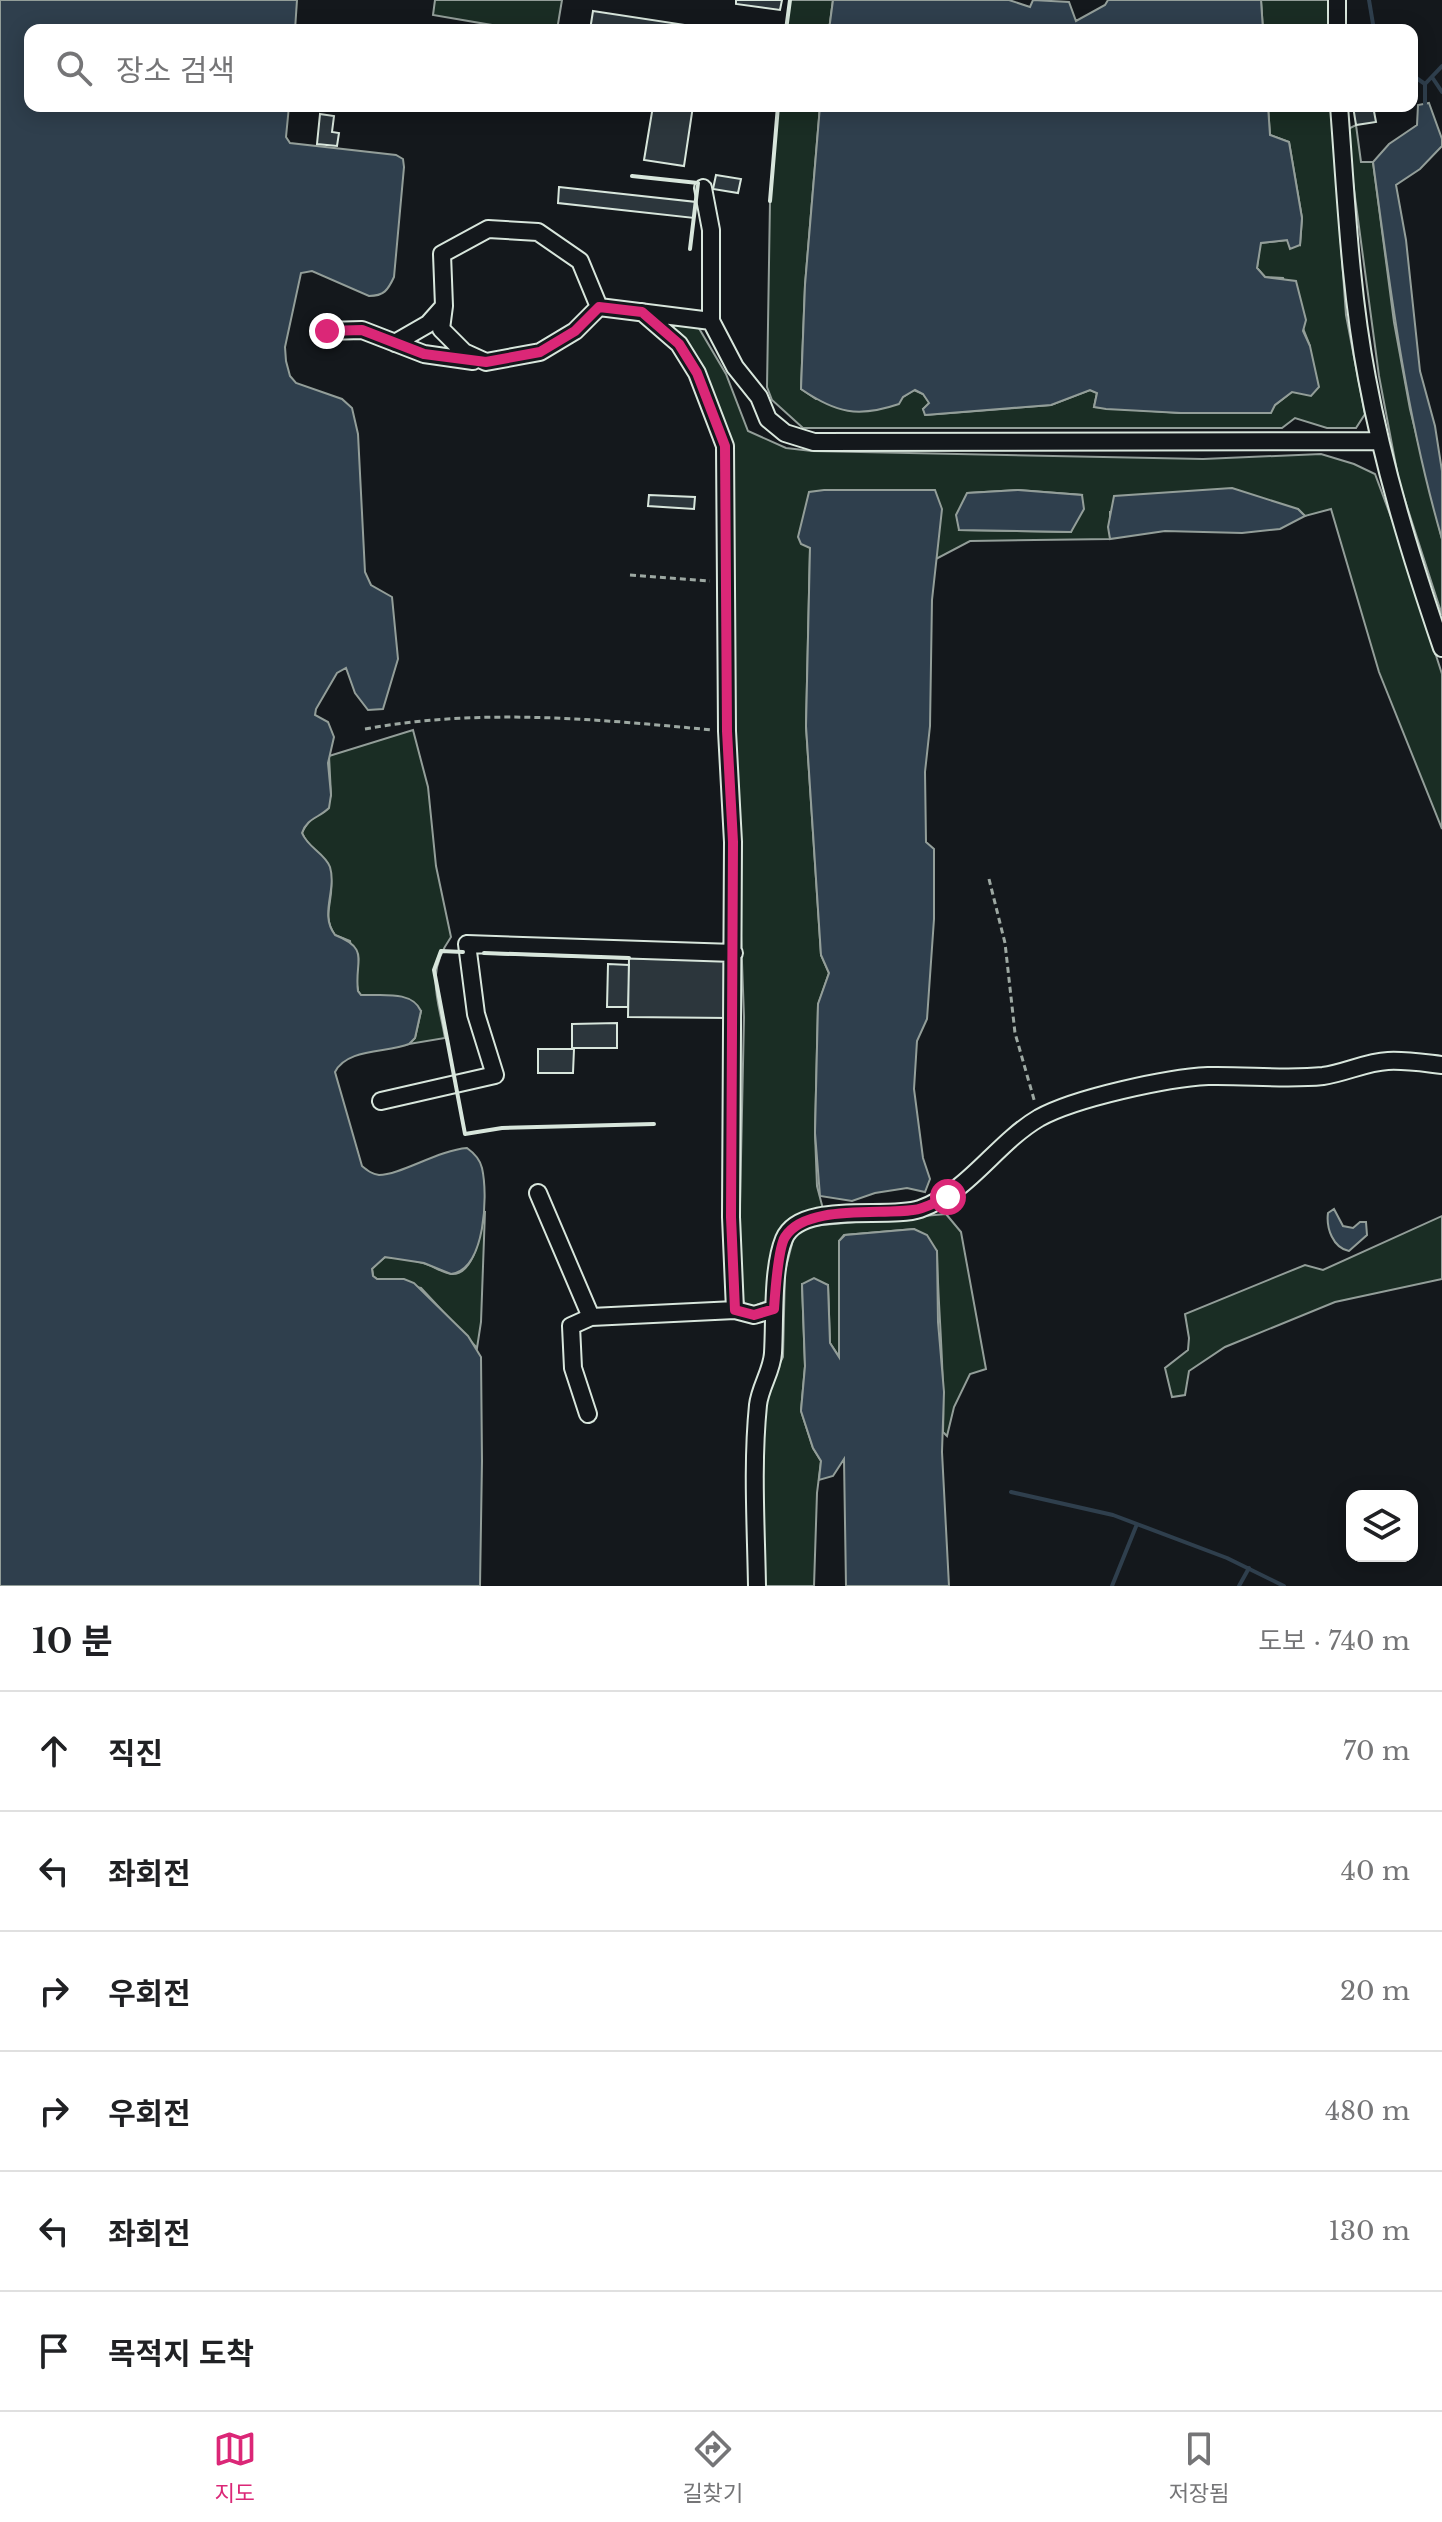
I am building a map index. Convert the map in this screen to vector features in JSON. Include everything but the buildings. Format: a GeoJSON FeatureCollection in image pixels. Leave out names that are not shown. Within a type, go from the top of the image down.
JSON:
{"type":"FeatureCollection","features":[{"type":"Feature","properties":{"kind":"street"},"geometry":{"type":"LineString","coordinates":[[1337,0],[1337,24]]}},
{"type":"Feature","properties":{"kind":"street"},"geometry":{"type":"LineString","coordinates":[[1340,112],[1367,376],[1380,441],[1442,648]]}},
{"type":"Feature","properties":{"kind":"street"},"geometry":{"type":"LineString","coordinates":[[703,188],[711,230],[711,321],[735,367],[759,397],[768,419],[785,433],[814,442],[1380,441]]}},
{"type":"Feature","properties":{"kind":"street"},"geometry":{"type":"LineString","coordinates":[[486,362],[464,352],[441,329],[444,306],[442,254],[488,229],[538,232],[549,239],[580,261],[599,307]]}},
{"type":"Feature","properties":{"kind":"street"},"geometry":{"type":"LineString","coordinates":[[395,343],[428,324],[444,306]]}},
{"type":"Feature","properties":{"kind":"street"},"geometry":{"type":"LineString","coordinates":[[599,307],[711,321]]}},
{"type":"Feature","properties":{"kind":"street"},"geometry":{"type":"LineString","coordinates":[[327,331],[362,330],[424,354],[486,362],[540,352],[575,331],[599,307]]}},
{"type":"Feature","properties":{"kind":"street"},"geometry":{"type":"LineString","coordinates":[[642,312],[679,344],[697,373],[725,446],[727,731],[733,842],[731,1217],[735,1310]]}},
{"type":"Feature","properties":{"kind":"street"},"geometry":{"type":"LineString","coordinates":[[381,1101],[495,1075],[476,1014],[467,944],[734,953]]}},
{"type":"Feature","properties":{"kind":"street"},"geometry":{"type":"LineString","coordinates":[[757,1586],[754,1465],[758,1401],[773,1358],[775,1286],[784,1237],[802,1222],[825,1215],[917,1210],[948,1197],[1040,1118],[1080,1103],[1168,1080],[1324,1076],[1386,1061],[1442,1065]]}},
{"type":"Feature","properties":{"kind":"street"},"geometry":{"type":"LineString","coordinates":[[538,1193],[591,1317]]}},
{"type":"Feature","properties":{"kind":"street"},"geometry":{"type":"LineString","coordinates":[[588,1414],[573,1368],[571,1326],[591,1317],[735,1310],[754,1315],[774,1309]]}},
{"type":"Feature","properties":{"kind":"path"},"geometry":{"type":"LineString","coordinates":[[630,575],[726,582]]}},
{"type":"Feature","properties":{"kind":"path"},"geometry":{"type":"LineString","coordinates":[[365,729],[416,719],[576,717],[727,731]]}},
{"type":"Feature","properties":{"kind":"path"},"geometry":{"type":"LineString","coordinates":[[989,879],[1005,943],[1015,1033],[1040,1118]]}},
{"type":"Feature","properties":{"kind":"green space"},"geometry":{"type":"Polygon","coordinates":[[[435,0],[562,0],[558,24],[486,24],[433,15],[435,0]]]}},
{"type":"Feature","properties":{"kind":"green space"},"geometry":{"type":"Polygon","coordinates":[[[790,0],[833,0],[830,24],[787,24],[790,0]]]}},
{"type":"Feature","properties":{"kind":"green space"},"geometry":{"type":"Polygon","coordinates":[[[1261,0],[1330,0],[1330,24],[1263,24],[1261,0]]]}},
{"type":"Feature","properties":{"kind":"green space"},"geometry":{"type":"Polygon","coordinates":[[[777,112],[819,112],[805,285],[801,389],[816,399],[903,397],[914,390],[923,394],[930,403],[923,409],[926,415],[1051,405],[1090,390],[1097,393],[1094,407],[1181,413],[1275,405],[1292,392],[1310,346],[1283,278],[1265,277],[1257,268],[1260,243],[1288,240],[1300,245],[1302,218],[1289,142],[1270,135],[1268,112],[1331,112],[1346,315],[1365,414],[1356,428],[1327,428],[1295,418],[1282,428],[803,428],[772,400],[767,387],[770,201],[777,112]]]}},
{"type":"Feature","properties":{"kind":"green space"},"geometry":{"type":"Polygon","coordinates":[[[1356,125],[1361,162],[1373,162],[1394,322],[1410,409],[1442,539],[1442,615],[1399,482],[1379,376],[1346,130],[1356,125]]]}},
{"type":"Feature","properties":{"kind":"green space"},"geometry":{"type":"Polygon","coordinates":[[[658,321],[697,325],[726,374],[748,431],[786,448],[1203,459],[1321,454],[1354,464],[1375,474],[1442,674],[1442,829],[1379,672],[1331,509],[1305,516],[1298,509],[1110,512],[1110,539],[970,541],[936,559],[938,536],[810,548],[806,726],[821,955],[829,973],[818,1005],[815,1133],[817,1186],[823,1209],[789,1219],[775,1243],[767,1301],[754,1306],[745,1305],[742,1297],[739,1252],[744,1017],[735,772],[733,458],[709,389],[680,333],[658,321]],[[1018,490],[968,493],[959,530],[1071,532],[1082,495],[1018,490]]]}},
{"type":"Feature","properties":{"kind":"green space"},"geometry":{"type":"Polygon","coordinates":[[[413,730],[428,787],[436,866],[451,937],[443,950],[436,974],[445,1038],[409,1044],[415,1038],[421,1011],[361,995],[358,991],[350,941],[335,935],[329,921],[329,871],[302,833],[311,820],[325,811],[331,795],[329,756],[413,730]]]}},
{"type":"Feature","properties":{"kind":"green space"},"geometry":{"type":"Polygon","coordinates":[[[485,1211],[481,1322],[477,1348],[421,1288],[377,1279],[373,1276],[372,1268],[385,1257],[426,1264],[452,1274],[460,1272],[472,1259],[485,1211]]]}},
{"type":"Feature","properties":{"kind":"green space"},"geometry":{"type":"Polygon","coordinates":[[[946,1214],[961,1232],[986,1369],[970,1374],[954,1407],[947,1436],[943,1432],[937,1251],[914,1229],[844,1235],[839,1241],[840,1358],[830,1343],[828,1285],[802,1284],[805,1366],[801,1411],[813,1448],[821,1461],[814,1586],[763,1586],[762,1426],[766,1390],[783,1357],[785,1271],[794,1236],[811,1226],[946,1214]]]}},
{"type":"Feature","properties":{"kind":"green space"},"geometry":{"type":"Polygon","coordinates":[[[1442,1216],[1442,1279],[1335,1302],[1225,1347],[1189,1371],[1185,1395],[1172,1397],[1165,1368],[1188,1350],[1185,1314],[1305,1265],[1323,1270],[1442,1216]]]}},
{"type":"Feature","properties":{"kind":"water"},"geometry":{"type":"Polygon","coordinates":[[[0,0],[297,0],[295,24],[24,24],[24,112],[288,112],[286,137],[290,143],[396,155],[403,159],[394,277],[390,285],[382,293],[369,296],[312,271],[301,273],[285,347],[290,376],[296,383],[342,399],[352,408],[358,434],[365,572],[371,585],[392,597],[398,659],[383,709],[368,710],[355,693],[346,668],[337,673],[316,709],[315,715],[328,722],[334,737],[328,763],[331,795],[329,808],[310,821],[302,833],[330,867],[328,919],[335,935],[353,945],[357,951],[358,991],[361,995],[403,997],[417,1004],[421,1011],[415,1038],[409,1044],[358,1055],[341,1064],[335,1072],[362,1166],[374,1174],[388,1174],[444,1153],[467,1148],[482,1168],[485,1195],[482,1229],[478,1245],[463,1269],[451,1274],[424,1263],[385,1257],[372,1269],[377,1279],[404,1279],[414,1283],[468,1336],[481,1357],[480,1586],[0,1586],[0,0]]]}},
{"type":"Feature","properties":{"kind":"water"},"geometry":{"type":"Polygon","coordinates":[[[833,0],[1009,0],[1030,7],[1033,0],[1069,2],[1076,21],[1105,5],[1108,0],[1261,0],[1263,24],[830,24],[833,0]]]}},
{"type":"Feature","properties":{"kind":"water"},"geometry":{"type":"Polygon","coordinates":[[[1429,103],[1442,146],[1420,169],[1396,185],[1406,240],[1420,371],[1435,426],[1442,471],[1442,539],[1409,399],[1373,162],[1389,144],[1417,125],[1418,105],[1429,103]]]}},
{"type":"Feature","properties":{"kind":"water"},"geometry":{"type":"Polygon","coordinates":[[[819,112],[1268,112],[1270,135],[1289,142],[1302,218],[1300,245],[1290,249],[1287,240],[1261,243],[1257,268],[1265,277],[1296,281],[1306,320],[1303,331],[1310,346],[1319,387],[1311,396],[1292,392],[1275,405],[1271,413],[1106,409],[1094,407],[1097,393],[1090,390],[1051,405],[925,415],[923,409],[929,403],[923,394],[915,390],[903,397],[899,404],[871,411],[848,411],[825,403],[801,389],[805,285],[819,112]]]}},
{"type":"Feature","properties":{"kind":"water"},"geometry":{"type":"Polygon","coordinates":[[[1232,488],[1298,509],[1305,516],[1280,529],[1242,533],[1165,531],[1110,539],[1108,527],[1114,496],[1232,488]]]}},
{"type":"Feature","properties":{"kind":"water"},"geometry":{"type":"Polygon","coordinates":[[[935,490],[942,509],[932,600],[930,726],[925,772],[926,842],[934,849],[934,919],[927,1019],[917,1041],[914,1089],[923,1158],[930,1179],[925,1192],[907,1188],[875,1193],[852,1201],[820,1196],[815,1133],[818,1004],[829,973],[821,955],[806,726],[810,548],[801,544],[798,537],[809,492],[935,490]]]}},
{"type":"Feature","properties":{"kind":"water"},"geometry":{"type":"Polygon","coordinates":[[[1018,490],[1082,495],[1084,509],[1071,532],[959,530],[956,515],[967,493],[1018,490]]]}},
{"type":"Feature","properties":{"kind":"water"},"geometry":{"type":"Polygon","coordinates":[[[1334,1209],[1343,1226],[1353,1228],[1360,1222],[1366,1222],[1367,1235],[1349,1251],[1335,1242],[1330,1231],[1328,1213],[1334,1209]]]}},
{"type":"Feature","properties":{"kind":"water"},"geometry":{"type":"Polygon","coordinates":[[[914,1229],[927,1235],[937,1251],[949,1586],[846,1586],[844,1459],[833,1476],[819,1480],[821,1461],[813,1448],[801,1411],[805,1366],[802,1284],[814,1278],[828,1285],[830,1343],[839,1357],[839,1241],[845,1235],[914,1229]]]}},
{"type":"Feature","properties":{"kind":"waterway"},"geometry":{"type":"LineString","coordinates":[[1369,0],[1373,24]]}},
{"type":"Feature","properties":{"kind":"waterway"},"geometry":{"type":"LineString","coordinates":[[1425,84],[1442,66]]}},
{"type":"Feature","properties":{"kind":"waterway"},"geometry":{"type":"LineString","coordinates":[[1432,77],[1442,92]]}},
{"type":"Feature","properties":{"kind":"waterway"},"geometry":{"type":"LineString","coordinates":[[1418,79],[1425,84],[1425,104]]}},
{"type":"Feature","properties":{"kind":"waterway"},"geometry":{"type":"LineString","coordinates":[[1011,1492],[1113,1515],[1227,1558],[1284,1586]]}},
{"type":"Feature","properties":{"kind":"waterway"},"geometry":{"type":"LineString","coordinates":[[1112,1586],[1137,1524]]}},
{"type":"Feature","properties":{"kind":"waterway"},"geometry":{"type":"LineString","coordinates":[[1239,1586],[1249,1568]]}},
{"type":"Feature","properties":{"kind":"wall"},"geometry":{"type":"LineString","coordinates":[[787,24],[790,0]]}},
{"type":"Feature","properties":{"kind":"wall"},"geometry":{"type":"LineString","coordinates":[[770,201],[777,112]]}},
{"type":"Feature","properties":{"kind":"wall"},"geometry":{"type":"LineString","coordinates":[[632,176],[698,183],[690,249]]}},
{"type":"Feature","properties":{"kind":"wall"},"geometry":{"type":"LineString","coordinates":[[463,952],[441,951],[434,970],[465,1134],[502,1128],[654,1124]]}},
{"type":"Feature","properties":{"kind":"wall"},"geometry":{"type":"LineString","coordinates":[[484,953],[629,958]]}},
{"type":"Feature","properties":{"kind":"route"},"geometry":{"type":"LineString","coordinates":[[327,331],[362,330],[424,354],[486,362],[540,352],[575,331],[599,307],[642,312],[679,344],[697,373],[725,446],[727,731],[733,842],[731,1217],[735,1310],[754,1315],[774,1309],[784,1237],[802,1222],[825,1215],[917,1210],[948,1197]]}}]}
